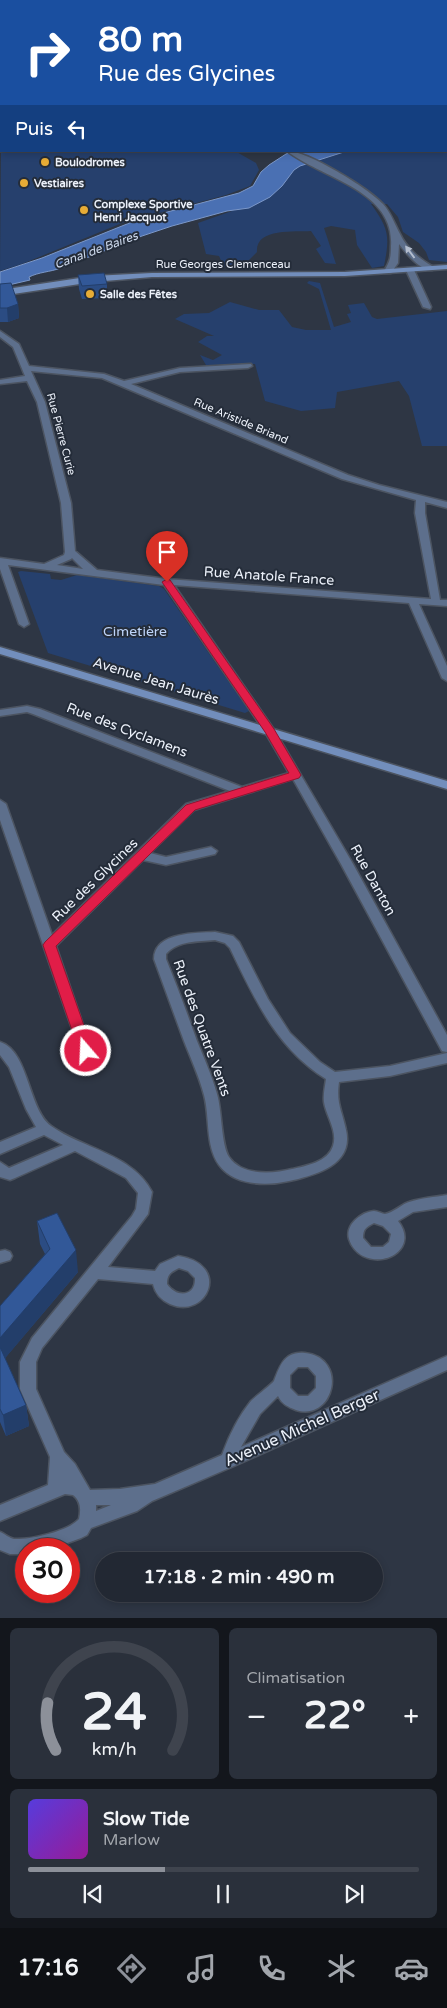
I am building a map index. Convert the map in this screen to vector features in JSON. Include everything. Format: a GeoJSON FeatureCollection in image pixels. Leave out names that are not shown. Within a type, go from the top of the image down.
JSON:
{"type":"FeatureCollection","features":[{"type":"Feature","properties":{"kind":"main road","name":"Rue Georges Clemenceau"},"geometry":{"type":"LineString","coordinates":[[0,293],[86,280],[152,275],[290,276],[447,267]]}},
{"type":"Feature","properties":{"kind":"main road","name":"Avenue Jean Jaurès"},"geometry":{"type":"LineString","coordinates":[[0,650],[447,785]]}},
{"type":"Feature","properties":{"kind":"street"},"geometry":{"type":"LineString","coordinates":[[292,152],[362,190],[378,203],[414,258],[429,268]]}},
{"type":"Feature","properties":{"kind":"street"},"geometry":{"type":"LineString","coordinates":[[388,271],[394,263],[396,232]]}},
{"type":"Feature","properties":{"kind":"street"},"geometry":{"type":"LineString","coordinates":[[410,270],[427,307]]}},
{"type":"Feature","properties":{"kind":"street","name":"Rue Pierre Curie"},"geometry":{"type":"LineString","coordinates":[[0,333],[16,346],[42,402],[66,503],[70,552]]}},
{"type":"Feature","properties":{"kind":"street"},"geometry":{"type":"LineString","coordinates":[[123,384],[180,370],[248,366]]}},
{"type":"Feature","properties":{"kind":"street","name":"Rue Aristide Briand"},"geometry":{"type":"LineString","coordinates":[[25,368],[97,374],[345,477],[447,505]]}},
{"type":"Feature","properties":{"kind":"street"},"geometry":{"type":"LineString","coordinates":[[0,382],[30,378]]}},
{"type":"Feature","properties":{"kind":"street"},"geometry":{"type":"LineString","coordinates":[[420,498],[420,512],[436,602]]}},
{"type":"Feature","properties":{"kind":"street"},"geometry":{"type":"LineString","coordinates":[[44,567],[68,557],[70,552],[94,573]]}},
{"type":"Feature","properties":{"kind":"street"},"geometry":{"type":"LineString","coordinates":[[1,561],[24,624]]}},
{"type":"Feature","properties":{"kind":"street","name":"Rue Anatole France"},"geometry":{"type":"LineString","coordinates":[[1,561],[167,582],[447,603]]}},
{"type":"Feature","properties":{"kind":"street","name":"Rue Danton"},"geometry":{"type":"LineString","coordinates":[[167,582],[270,731],[356,880],[447,1046]]}},
{"type":"Feature","properties":{"kind":"street"},"geometry":{"type":"LineString","coordinates":[[413,601],[447,678]]}},
{"type":"Feature","properties":{"kind":"street","name":"Rue des Cyclamens"},"geometry":{"type":"LineString","coordinates":[[0,712],[26,709],[36,711],[240,791]]}},
{"type":"Feature","properties":{"kind":"street","name":"Rue des Glycines"},"geometry":{"type":"LineString","coordinates":[[49,945],[190,808],[295,775]]}},
{"type":"Feature","properties":{"kind":"street"},"geometry":{"type":"LineString","coordinates":[[0,804],[86,1051]]}},
{"type":"Feature","properties":{"kind":"street"},"geometry":{"type":"LineString","coordinates":[[141,855],[166,862],[211,851]]}},
{"type":"Feature","properties":{"kind":"street","name":"Rue des Quatre Vents"},"geometry":{"type":"LineString","coordinates":[[215,936],[230,939],[235,945],[258,995],[291,1044],[319,1070],[333,1077],[331,1102],[340,1134],[340,1146],[333,1157],[322,1166],[280,1178],[261,1178],[244,1175],[232,1169],[219,1152],[214,1107],[209,1088],[160,959],[160,953],[164,948],[180,940],[215,936]]}},
{"type":"Feature","properties":{"kind":"street"},"geometry":{"type":"LineString","coordinates":[[0,1047],[9,1055],[14,1063],[36,1120],[45,1129],[131,1174],[145,1192],[143,1210],[137,1220],[36,1343],[28,1362],[28,1389],[58,1457],[68,1469],[83,1494],[88,1515],[86,1522]]}},
{"type":"Feature","properties":{"kind":"street"},"geometry":{"type":"LineString","coordinates":[[333,1077],[383,1073],[414,1068],[447,1058]]}},
{"type":"Feature","properties":{"kind":"street"},"geometry":{"type":"LineString","coordinates":[[0,1148],[45,1129]]}},
{"type":"Feature","properties":{"kind":"street"},"geometry":{"type":"LineString","coordinates":[[0,1168],[1,1172],[10,1174],[76,1145]]}},
{"type":"Feature","properties":{"kind":"street"},"geometry":{"type":"LineString","coordinates":[[386,1220],[411,1207],[447,1201]]}},
{"type":"Feature","properties":{"kind":"street"},"geometry":{"type":"LineString","coordinates":[[95,1272],[159,1278]]}},
{"type":"Feature","properties":{"kind":"street","name":"Avenue Michel Berger"},"geometry":{"type":"LineString","coordinates":[[0,1540],[10,1546],[21,1547],[49,1542],[80,1530],[86,1522],[131,1506],[156,1492],[406,1383],[447,1363]]}},
{"type":"Feature","properties":{"kind":"street"},"geometry":{"type":"LineString","coordinates":[[228,1460],[242,1424],[267,1394],[281,1385]]}},
{"type":"Feature","properties":{"kind":"street"},"geometry":{"type":"LineString","coordinates":[[56,1489],[58,1457]]}},
{"type":"Feature","properties":{"kind":"street","name":"Avenue Michel Berger"},"geometry":{"type":"LineString","coordinates":[[0,1513],[65,1486],[83,1494],[108,1499],[156,1492]]}},
{"type":"Feature","properties":{"kind":"green space","name":"Complexe Sportive Henri Jacquot"},"geometry":{"type":"Polygon","coordinates":[[[1,152],[237,152],[256,163],[259,170],[250,186],[226,195],[122,223],[22,264],[0,271],[1,152]]]}},
{"type":"Feature","properties":{"kind":"green space"},"geometry":{"type":"Polygon","coordinates":[[[296,152],[447,152],[447,262],[429,260],[419,243],[403,232],[398,217],[387,204],[371,204],[385,227],[387,247],[384,266],[372,268],[357,245],[355,230],[331,226],[324,228],[336,264],[325,263],[316,249],[321,246],[311,231],[269,235],[262,239],[258,244],[257,252],[242,267],[224,267],[219,256],[206,254],[198,223],[263,200],[296,152]]]}},
{"type":"Feature","properties":{"kind":"green space"},"geometry":{"type":"Polygon","coordinates":[[[309,281],[320,283],[334,327],[351,322],[347,314],[351,313],[348,305],[364,303],[372,317],[377,319],[447,311],[447,446],[422,446],[409,396],[399,381],[337,392],[335,408],[301,411],[265,401],[255,364],[206,365],[200,355],[213,360],[222,355],[198,342],[207,336],[214,336],[175,319],[184,314],[209,313],[230,302],[259,310],[279,310],[292,327],[306,330],[331,330],[319,289],[307,283],[309,281]]]}},
{"type":"Feature","properties":{"kind":"green space","name":"Cimetière"},"geometry":{"type":"Polygon","coordinates":[[[18,572],[50,574],[51,579],[61,580],[77,575],[159,586],[164,589],[249,711],[245,713],[48,653],[18,572]]]}},
{"type":"Feature","properties":{"kind":"water","name":"Canal de Baires"},"geometry":{"type":"Polygon","coordinates":[[[293,152],[344,152],[300,166],[294,170],[282,186],[270,197],[249,208],[227,211],[172,226],[61,268],[33,275],[29,277],[30,280],[0,287],[0,272],[42,258],[137,220],[239,193],[253,186],[261,172],[286,154],[293,152]]]}},
{"type":"Feature","properties":{"kind":"building"},"geometry":{"type":"Polygon","coordinates":[[[104,273],[107,284],[82,286],[78,275],[104,273]]]}},
{"type":"Feature","properties":{"kind":"building"},"geometry":{"type":"Polygon","coordinates":[[[11,283],[18,304],[7,308],[0,308],[0,284],[11,283]]]}},
{"type":"Feature","properties":{"kind":"building"},"geometry":{"type":"Polygon","coordinates":[[[57,1213],[76,1250],[0,1338],[0,1306],[50,1249],[37,1221],[57,1213]]]}},
{"type":"Feature","properties":{"kind":"building"},"geometry":{"type":"Polygon","coordinates":[[[0,1347],[26,1405],[3,1415],[0,1409],[0,1347]]]}},
{"type":"Feature","properties":{"kind":"place","name":"Boulodromes"},"geometry":{"type":"Point","coordinates":[45,162]}},
{"type":"Feature","properties":{"kind":"place","name":"Vestiaires"},"geometry":{"type":"Point","coordinates":[24,183]}},
{"type":"Feature","properties":{"kind":"place","name":"Complexe Sportive Henri Jacquot"},"geometry":{"type":"Point","coordinates":[84,210]}},
{"type":"Feature","properties":{"kind":"place","name":"Salle des Fêtes"},"geometry":{"type":"Point","coordinates":[90,294]}},
{"type":"Feature","properties":{"kind":"route"},"geometry":{"type":"LineString","coordinates":[[86,1051],[49,945],[190,808],[295,775],[270,731],[167,582]]}}]}
